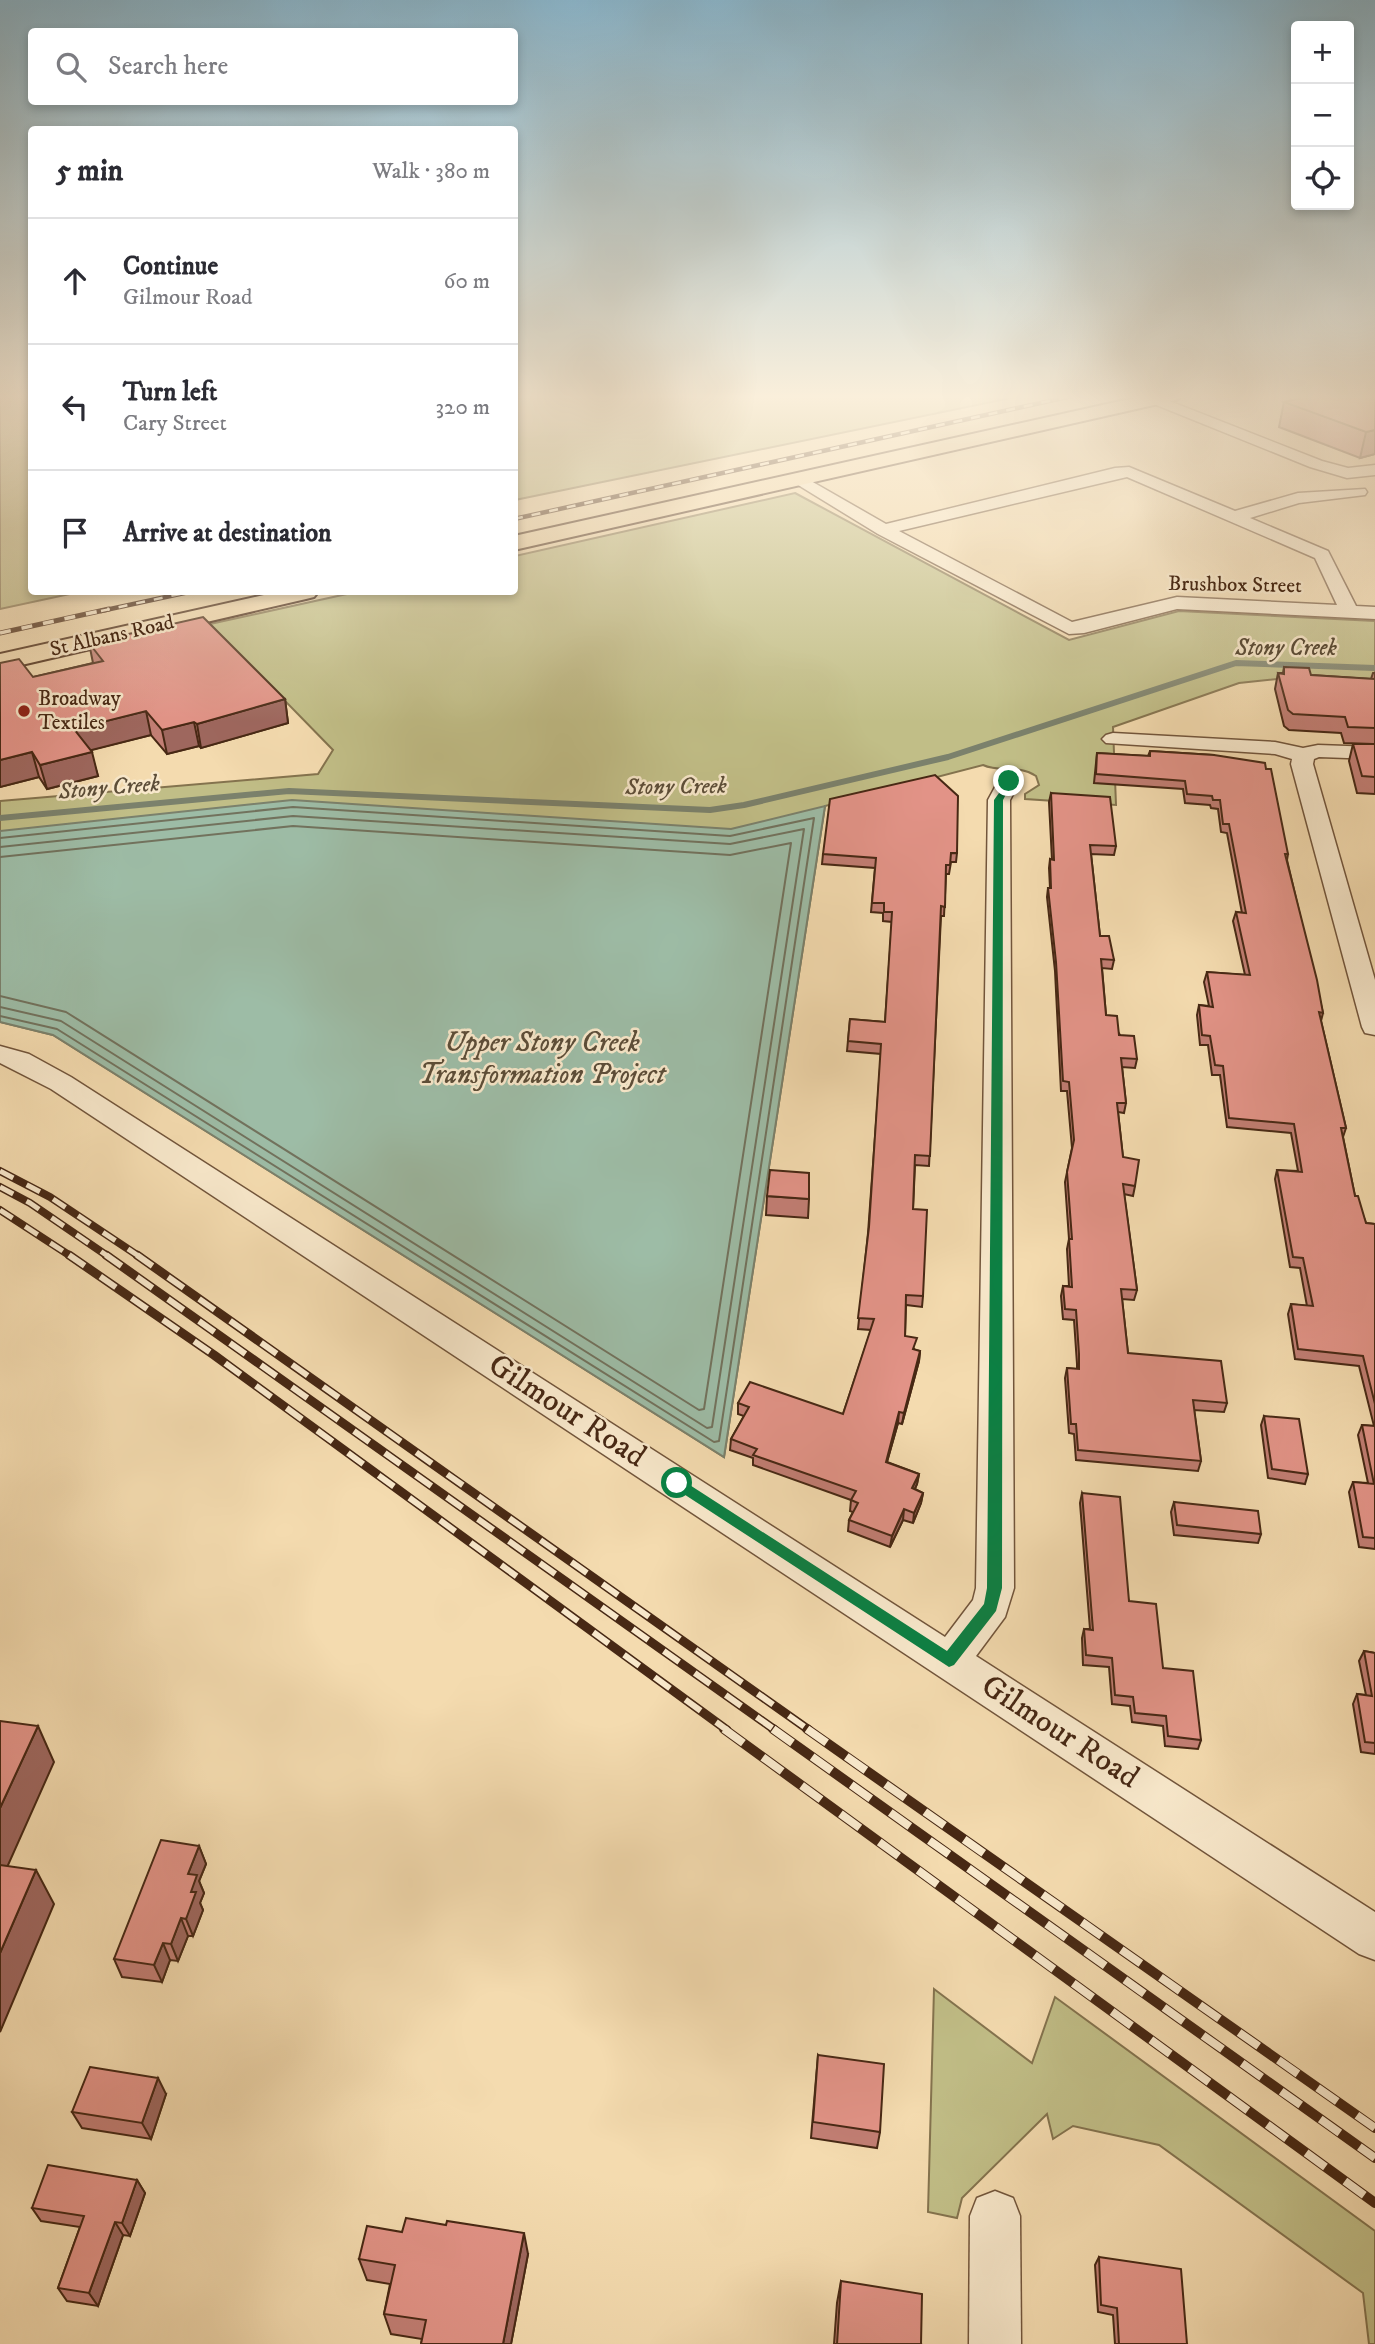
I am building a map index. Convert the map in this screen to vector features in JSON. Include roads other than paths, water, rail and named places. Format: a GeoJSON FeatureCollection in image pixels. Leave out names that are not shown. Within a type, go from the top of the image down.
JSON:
{"type":"FeatureCollection","features":[{"type":"Feature","properties":{"kind":"main road"},"geometry":{"type":"LineString","coordinates":[[518,542],[693,503]]}},
{"type":"Feature","properties":{"kind":"main road","name":"St Albans Road"},"geometry":{"type":"LineString","coordinates":[[0,662],[293,595]]}},
{"type":"Feature","properties":{"kind":"street","name":"Brushbox Street"},"geometry":{"type":"LineString","coordinates":[[838,503],[1069,628],[1084,627],[1177,603],[1375,614]]}},
{"type":"Feature","properties":{"kind":"street"},"geometry":{"type":"LineString","coordinates":[[884,530],[992,503]]}},
{"type":"Feature","properties":{"kind":"street"},"geometry":{"type":"LineString","coordinates":[[1202,503],[1322,555],[1349,612]]}},
{"type":"Feature","properties":{"kind":"street"},"geometry":{"type":"LineString","coordinates":[[1234,517],[1280,503]]}},
{"type":"Feature","properties":{"kind":"street"},"geometry":{"type":"LineString","coordinates":[[1112,739],[1275,748],[1304,755],[1318,751],[1375,753]]}},
{"type":"Feature","properties":{"kind":"street"},"geometry":{"type":"LineString","coordinates":[[1304,755],[1302,762],[1368,976],[1375,1027]]}},
{"type":"Feature","properties":{"kind":"street"},"geometry":{"type":"LineString","coordinates":[[949,1661],[991,1606],[995,1588],[999,800],[1009,781]]}},
{"type":"Feature","properties":{"kind":"street","name":"Gilmour Road"},"geometry":{"type":"LineString","coordinates":[[0,1054],[19,1060],[61,1083],[1375,1938]]}},
{"type":"Feature","properties":{"kind":"street"},"geometry":{"type":"LineString","coordinates":[[995,2216],[995,2344]]}},
{"type":"Feature","properties":{"kind":"water","name":"Upper Stony Creek Transformation Project"},"geometry":{"type":"Polygon","coordinates":[[[292,800],[731,829],[825,806],[724,1457],[53,1035],[0,1022],[0,831],[292,800]]]}},
{"type":"Feature","properties":{"kind":"waterway","name":"Stony Creek"},"geometry":{"type":"LineString","coordinates":[[0,818],[289,791],[710,810],[744,805],[948,757],[1236,663],[1375,668]]}},
{"type":"Feature","properties":{"kind":"railway"},"geometry":{"type":"LineString","coordinates":[[518,518],[585,503]]}},
{"type":"Feature","properties":{"kind":"railway"},"geometry":{"type":"LineString","coordinates":[[101,611],[175,595]]}},
{"type":"Feature","properties":{"kind":"railway"},"geometry":{"type":"LineString","coordinates":[[0,633],[109,609]]}},
{"type":"Feature","properties":{"kind":"railway"},"geometry":{"type":"LineString","coordinates":[[0,1171],[50,1197],[137,1255]]}},
{"type":"Feature","properties":{"kind":"railway"},"geometry":{"type":"LineString","coordinates":[[0,1187],[30,1203],[109,1257]]}},
{"type":"Feature","properties":{"kind":"railway"},"geometry":{"type":"LineString","coordinates":[[0,1210],[70,1256]]}},
{"type":"Feature","properties":{"kind":"railway"},"geometry":{"type":"LineString","coordinates":[[106,1255],[775,1730]]}},
{"type":"Feature","properties":{"kind":"railway"},"geometry":{"type":"LineString","coordinates":[[137,1255],[809,1730]]}},
{"type":"Feature","properties":{"kind":"railway"},"geometry":{"type":"LineString","coordinates":[[70,1256],[214,1355],[727,1730]]}},
{"type":"Feature","properties":{"kind":"railway"},"geometry":{"type":"LineString","coordinates":[[724,1729],[1375,2203]]}},
{"type":"Feature","properties":{"kind":"railway"},"geometry":{"type":"LineString","coordinates":[[773,1729],[1375,2158]]}},
{"type":"Feature","properties":{"kind":"railway"},"geometry":{"type":"LineString","coordinates":[[807,1729],[1375,2128]]}},
{"type":"Feature","properties":{"kind":"place","name":"Broadway Textiles"},"geometry":{"type":"Point","coordinates":[24,711]}}]}
